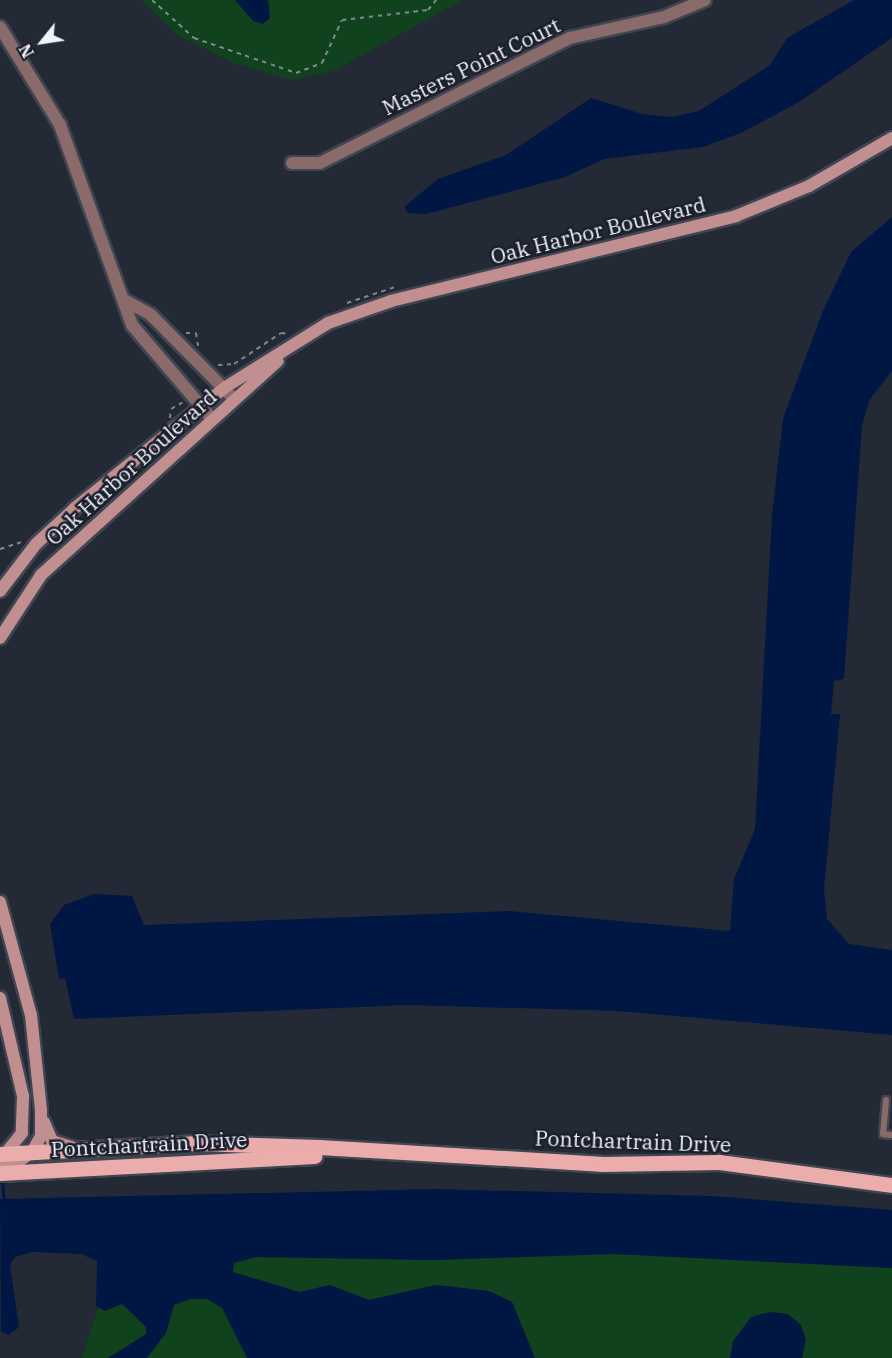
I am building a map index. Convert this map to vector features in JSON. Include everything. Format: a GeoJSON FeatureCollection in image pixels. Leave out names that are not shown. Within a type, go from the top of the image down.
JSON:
{"type":"FeatureCollection","features":[{"type":"Feature","properties":{"kind":"main road","name":"Pontchartrain Drive"},"geometry":{"type":"LineString","coordinates":[[2,1158],[73,1148],[194,1143],[603,1164],[719,1162],[892,1185]]}},
{"type":"Feature","properties":{"kind":"main road","name":"Pontchartrain Drive"},"geometry":{"type":"LineString","coordinates":[[0,1173],[372,1151]]}},
{"type":"Feature","properties":{"kind":"street","name":"Masters Point Court"},"geometry":{"type":"LineString","coordinates":[[292,163],[320,163],[570,38],[664,17],[705,0]]}},
{"type":"Feature","properties":{"kind":"street"},"geometry":{"type":"LineString","coordinates":[[0,27],[60,125],[109,273],[126,301],[132,326],[212,419]]}},
{"type":"Feature","properties":{"kind":"street","name":"Oak Harbor Boulevard"},"geometry":{"type":"LineString","coordinates":[[0,591],[36,544],[75,508],[224,388],[328,323],[391,301],[736,216],[809,186],[892,138]]}},
{"type":"Feature","properties":{"kind":"street"},"geometry":{"type":"LineString","coordinates":[[126,301],[151,315],[234,399]]}},
{"type":"Feature","properties":{"kind":"street","name":"Oak Harbor Boulevard"},"geometry":{"type":"LineString","coordinates":[[0,638],[41,575],[234,399],[305,338]]}},
{"type":"Feature","properties":{"kind":"street"},"geometry":{"type":"LineString","coordinates":[[0,902],[31,1015],[37,1061],[41,1136],[32,1152]]}},
{"type":"Feature","properties":{"kind":"street"},"geometry":{"type":"LineString","coordinates":[[0,998],[17,1064],[22,1133],[2,1158]]}},
{"type":"Feature","properties":{"kind":"street"},"geometry":{"type":"LineString","coordinates":[[17,1064],[37,1061]]}},
{"type":"Feature","properties":{"kind":"street"},"geometry":{"type":"LineString","coordinates":[[41,1110],[52,1141],[73,1148]]}},
{"type":"Feature","properties":{"kind":"lane"},"geometry":{"type":"LineString","coordinates":[[886,1100],[883,1134],[892,1135]]}},
{"type":"Feature","properties":{"kind":"path"},"geometry":{"type":"LineString","coordinates":[[152,0],[194,38],[296,73],[322,63],[342,20],[428,10],[436,0]]}},
{"type":"Feature","properties":{"kind":"green space"},"geometry":{"type":"Polygon","coordinates":[[[141,0],[235,0],[253,21],[267,10],[268,0],[463,0],[333,71],[292,80],[234,63],[179,36],[141,0]]]}},
{"type":"Feature","properties":{"kind":"green space"},"geometry":{"type":"Polygon","coordinates":[[[117,1249],[194,1285],[293,1358],[82,1358],[117,1249]]]}},
{"type":"Feature","properties":{"kind":"green space"},"geometry":{"type":"Polygon","coordinates":[[[614,1254],[892,1268],[892,1358],[802,1358],[806,1340],[733,1341],[730,1358],[535,1358],[512,1302],[489,1291],[436,1285],[369,1300],[330,1285],[299,1292],[233,1272],[234,1263],[257,1257],[432,1260],[614,1254]]]}},
{"type":"Feature","properties":{"kind":"water"},"geometry":{"type":"Polygon","coordinates":[[[235,0],[268,0],[270,18],[263,24],[253,21],[235,0]]]}},
{"type":"Feature","properties":{"kind":"water"},"geometry":{"type":"Polygon","coordinates":[[[854,0],[892,0],[892,38],[799,102],[741,133],[703,147],[604,159],[565,177],[426,214],[408,213],[404,207],[438,179],[506,155],[591,98],[642,114],[672,117],[699,111],[770,65],[787,38],[854,0]]]}},
{"type":"Feature","properties":{"kind":"water"},"geometry":{"type":"Polygon","coordinates":[[[892,217],[892,371],[870,399],[862,425],[844,679],[834,681],[831,714],[840,714],[824,890],[827,919],[849,944],[892,950],[892,1035],[618,1011],[408,1005],[74,1019],[65,978],[59,979],[50,924],[64,905],[94,894],[132,896],[144,925],[509,911],[730,931],[734,879],[755,829],[772,515],[783,419],[822,313],[851,252],[892,217]]]}},
{"type":"Feature","properties":{"kind":"water"},"geometry":{"type":"Polygon","coordinates":[[[435,1189],[712,1196],[892,1210],[892,1268],[614,1254],[432,1260],[257,1257],[234,1263],[233,1272],[299,1292],[330,1285],[369,1300],[436,1285],[489,1291],[512,1302],[535,1358],[247,1358],[222,1308],[207,1299],[190,1299],[174,1305],[166,1333],[147,1358],[108,1358],[146,1334],[146,1327],[122,1304],[105,1311],[96,1306],[97,1261],[81,1254],[32,1252],[15,1257],[10,1265],[19,1327],[9,1335],[1,1331],[0,1199],[435,1189]]]}},
{"type":"Feature","properties":{"kind":"water"},"geometry":{"type":"Polygon","coordinates":[[[770,1312],[788,1314],[801,1325],[806,1340],[802,1358],[730,1358],[733,1341],[751,1317],[770,1312]]]}},
{"type":"Feature","properties":{"kind":"waterway"},"geometry":{"type":"LineString","coordinates":[[2,1180],[4,1203]]}}]}
